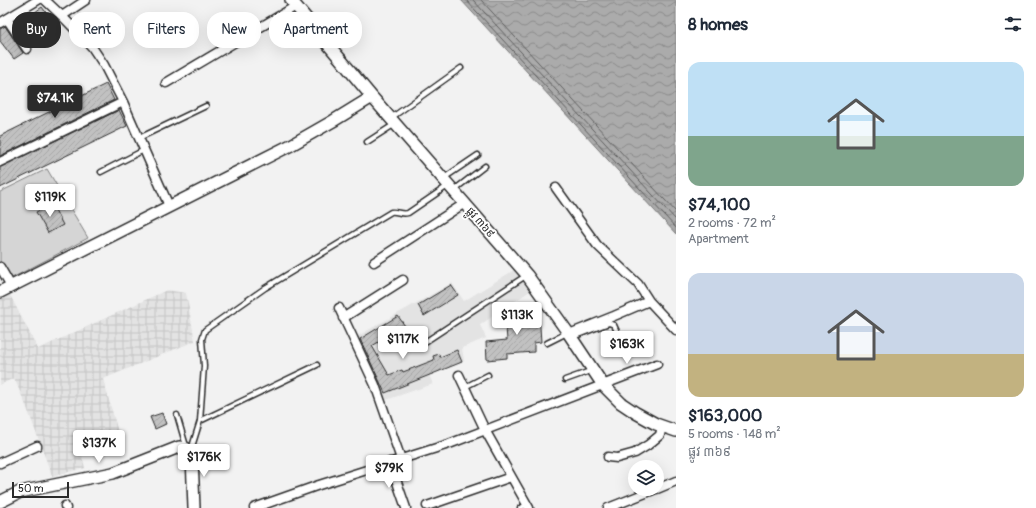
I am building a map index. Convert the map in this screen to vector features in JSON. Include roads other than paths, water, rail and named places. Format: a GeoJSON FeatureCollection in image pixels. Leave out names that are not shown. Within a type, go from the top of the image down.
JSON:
{"type":"FeatureCollection","features":[{"type":"Feature","properties":{"kind":"street"},"geometry":{"type":"LineString","coordinates":[[27,49],[3,21],[38,0]]}},
{"type":"Feature","properties":{"kind":"street"},"geometry":{"type":"LineString","coordinates":[[45,0],[92,48],[104,65],[123,102],[169,206]]}},
{"type":"Feature","properties":{"kind":"street"},"geometry":{"type":"LineString","coordinates":[[62,16],[86,0]]}},
{"type":"Feature","properties":{"kind":"street"},"geometry":{"type":"LineString","coordinates":[[166,84],[293,2]]}},
{"type":"Feature","properties":{"kind":"street","name":"ផ្លូវ ៣៦៩"},"geometry":{"type":"LineString","coordinates":[[293,2],[372,97],[527,275],[570,334],[603,385],[636,414],[676,431]]}},
{"type":"Feature","properties":{"kind":"street"},"geometry":{"type":"LineString","coordinates":[[0,292],[169,206],[230,177],[291,145],[372,97]]}},
{"type":"Feature","properties":{"kind":"street"},"geometry":{"type":"LineString","coordinates":[[0,162],[123,102]]}},
{"type":"Feature","properties":{"kind":"street"},"geometry":{"type":"LineString","coordinates":[[556,188],[597,245],[638,284],[649,300],[676,330]]}},
{"type":"Feature","properties":{"kind":"street"},"geometry":{"type":"LineString","coordinates":[[374,262],[465,203]]}},
{"type":"Feature","properties":{"kind":"street"},"geometry":{"type":"LineString","coordinates":[[0,267],[11,286]]}},
{"type":"Feature","properties":{"kind":"street"},"geometry":{"type":"LineString","coordinates":[[343,318],[403,280]]}},
{"type":"Feature","properties":{"kind":"street"},"geometry":{"type":"LineString","coordinates":[[570,334],[649,300]]}},
{"type":"Feature","properties":{"kind":"street"},"geometry":{"type":"LineString","coordinates":[[339,308],[375,385],[400,459]]}},
{"type":"Feature","properties":{"kind":"street"},"geometry":{"type":"LineString","coordinates":[[254,508],[319,485],[449,444],[657,364]]}},
{"type":"Feature","properties":{"kind":"street"},"geometry":{"type":"LineString","coordinates":[[459,375],[485,430],[511,477],[525,507]]}},
{"type":"Feature","properties":{"kind":"street"},"geometry":{"type":"LineString","coordinates":[[608,457],[617,458],[635,453],[660,435],[662,426]]}},
{"type":"Feature","properties":{"kind":"street"},"geometry":{"type":"LineString","coordinates":[[0,463],[37,446]]}},
{"type":"Feature","properties":{"kind":"street"},"geometry":{"type":"LineString","coordinates":[[0,502],[20,492],[113,473],[179,447],[189,450],[192,460],[194,508]]}},
{"type":"Feature","properties":{"kind":"street"},"geometry":{"type":"LineString","coordinates":[[390,462],[406,508]]}},
{"type":"Feature","properties":{"kind":"street"},"geometry":{"type":"LineString","coordinates":[[427,506],[511,477]]}},
{"type":"Feature","properties":{"kind":"street"},"geometry":{"type":"LineString","coordinates":[[664,486],[676,481]]}},
{"type":"Feature","properties":{"kind":"street"},"geometry":{"type":"LineString","coordinates":[[608,508],[639,496]]}},
{"type":"Feature","properties":{"kind":"lane"},"geometry":{"type":"LineString","coordinates":[[367,142],[461,68]]}},
{"type":"Feature","properties":{"kind":"lane"},"geometry":{"type":"LineString","coordinates":[[139,138],[206,106]]}},
{"type":"Feature","properties":{"kind":"lane"},"geometry":{"type":"LineString","coordinates":[[101,172],[144,150]]}},
{"type":"Feature","properties":{"kind":"lane"},"geometry":{"type":"LineString","coordinates":[[449,184],[478,155]]}},
{"type":"Feature","properties":{"kind":"lane"},"geometry":{"type":"LineString","coordinates":[[189,450],[200,422],[204,366],[202,339],[205,330],[265,288],[391,212],[395,211],[403,215],[408,213],[449,184],[485,166]]}},
{"type":"Feature","properties":{"kind":"lane"},"geometry":{"type":"LineString","coordinates":[[425,342],[527,275]]}},
{"type":"Feature","properties":{"kind":"lane"},"geometry":{"type":"LineString","coordinates":[[547,342],[561,336],[609,323],[614,325],[618,334]]}},
{"type":"Feature","properties":{"kind":"lane"},"geometry":{"type":"LineString","coordinates":[[200,422],[317,365]]}},
{"type":"Feature","properties":{"kind":"lane"},"geometry":{"type":"LineString","coordinates":[[565,380],[593,370]]}},
{"type":"Feature","properties":{"kind":"lane"},"geometry":{"type":"LineString","coordinates":[[465,387],[488,374]]}},
{"type":"Feature","properties":{"kind":"lane"},"geometry":{"type":"LineString","coordinates":[[177,414],[189,450]]}},
{"type":"Feature","properties":{"kind":"water"},"geometry":{"type":"Polygon","coordinates":[[[461,0],[676,0],[676,234],[461,0]]]}}]}
